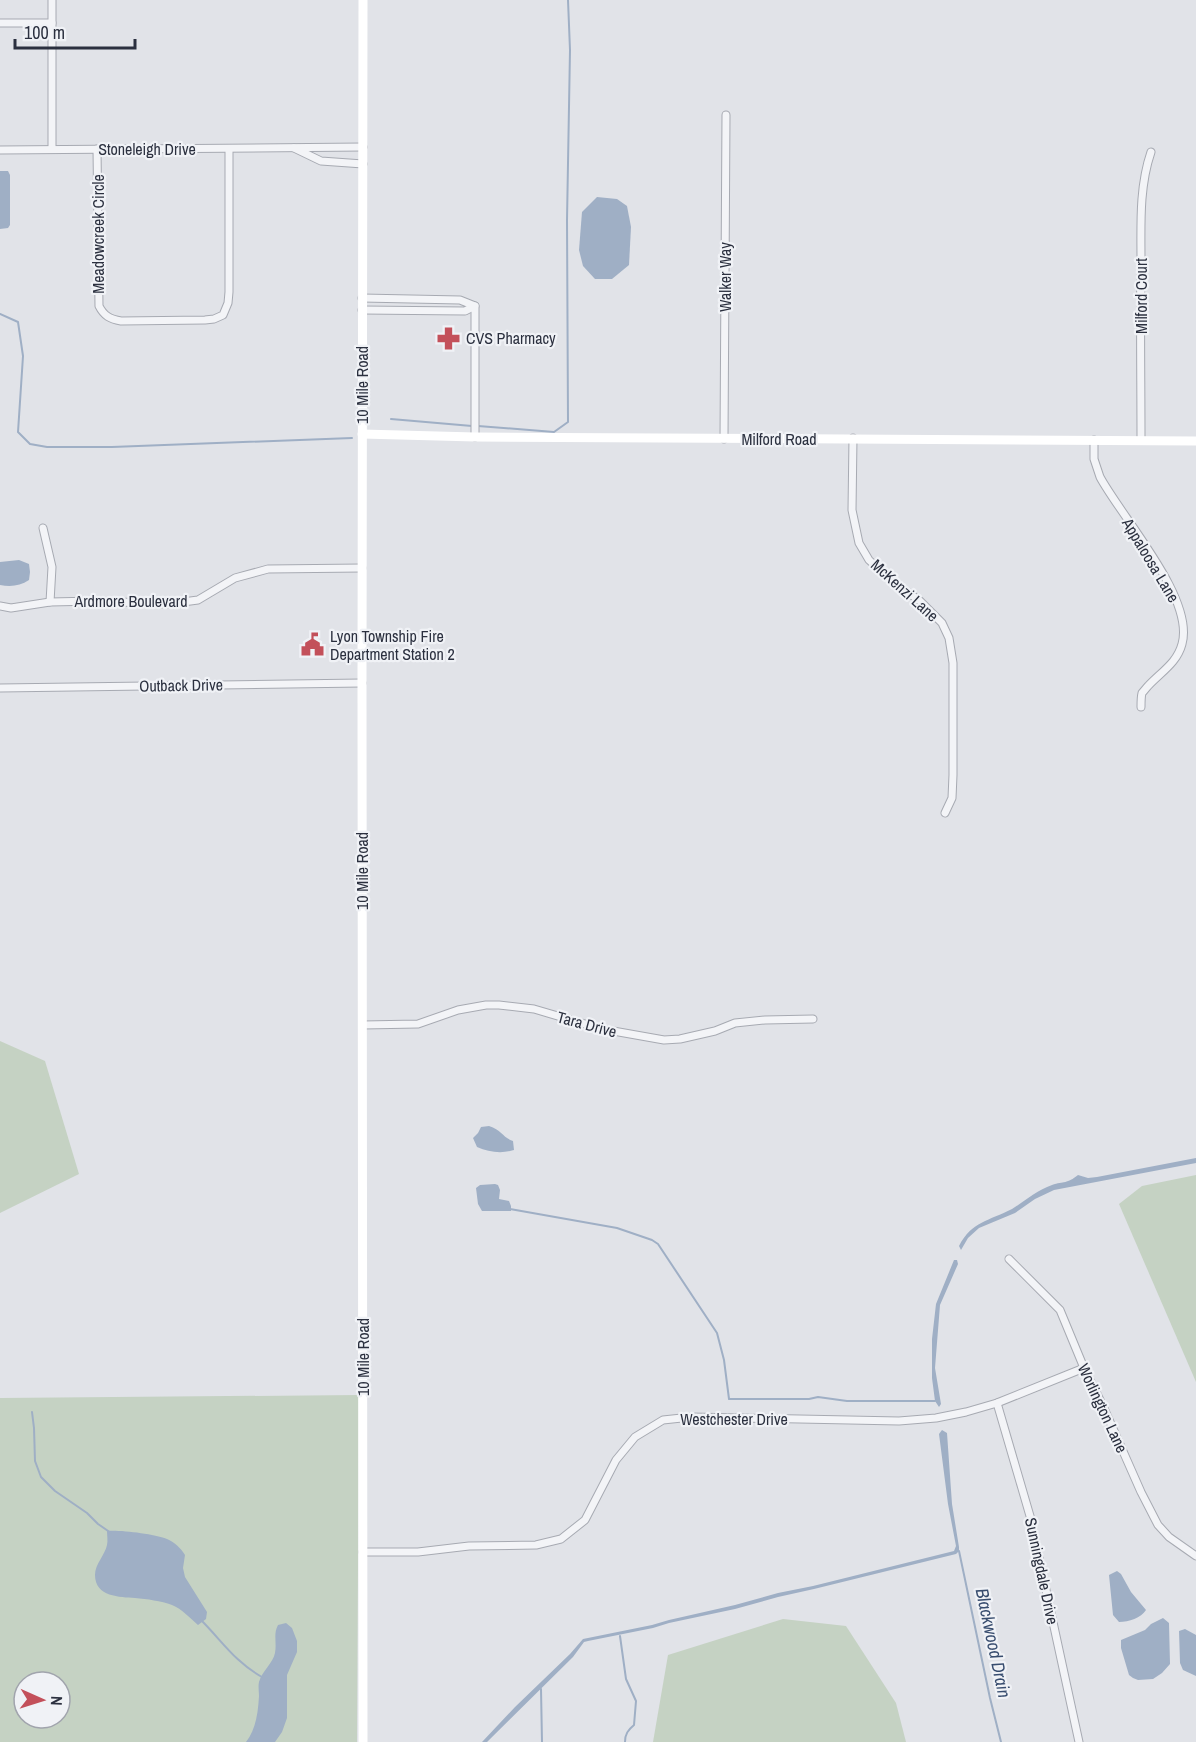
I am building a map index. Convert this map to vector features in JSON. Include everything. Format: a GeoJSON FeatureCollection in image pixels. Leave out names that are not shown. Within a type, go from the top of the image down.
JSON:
{"type":"FeatureCollection","features":[{"type":"Feature","properties":{"kind":"main road","name":"10 Mile Road"},"geometry":{"type":"LineString","coordinates":[[363,0],[363,1742]]}},
{"type":"Feature","properties":{"kind":"main road","name":"Milford Road"},"geometry":{"type":"LineString","coordinates":[[362,434],[475,437],[1196,441]]}},
{"type":"Feature","properties":{"kind":"street"},"geometry":{"type":"LineString","coordinates":[[52,0],[52,149]]}},
{"type":"Feature","properties":{"kind":"street"},"geometry":{"type":"LineString","coordinates":[[0,23],[52,23]]}},
{"type":"Feature","properties":{"kind":"street","name":"Walker Way"},"geometry":{"type":"LineString","coordinates":[[724,439],[726,115]]}},
{"type":"Feature","properties":{"kind":"street","name":"Stoneleigh Drive"},"geometry":{"type":"LineString","coordinates":[[0,150],[363,147]]}},
{"type":"Feature","properties":{"kind":"street","name":"Stoneleigh Drive"},"geometry":{"type":"LineString","coordinates":[[294,148],[321,161],[363,164]]}},
{"type":"Feature","properties":{"kind":"street","name":"Meadowcreek Circle"},"geometry":{"type":"LineString","coordinates":[[98,149],[99,306],[103,315],[112,320],[121,321],[205,320],[223,315],[228,303],[229,292],[229,149]]}},
{"type":"Feature","properties":{"kind":"street","name":"Milford Court"},"geometry":{"type":"LineString","coordinates":[[1141,440],[1142,199],[1146,167],[1151,152]]}},
{"type":"Feature","properties":{"kind":"street"},"geometry":{"type":"LineString","coordinates":[[362,298],[460,300],[475,306]]}},
{"type":"Feature","properties":{"kind":"street"},"geometry":{"type":"LineString","coordinates":[[362,310],[465,311],[475,306]]}},
{"type":"Feature","properties":{"kind":"street"},"geometry":{"type":"LineString","coordinates":[[475,306],[475,437]]}},
{"type":"Feature","properties":{"kind":"street","name":"McKenzi Lane"},"geometry":{"type":"LineString","coordinates":[[853,438],[852,510],[859,543],[869,560],[892,581],[920,601],[942,623],[949,638],[953,663],[953,775],[952,798],[945,813]]}},
{"type":"Feature","properties":{"kind":"street","name":"Appaloosa Lane"},"geometry":{"type":"LineString","coordinates":[[1094,440],[1094,459],[1100,477],[1163,574],[1182,614],[1184,640],[1179,654],[1171,666],[1142,693],[1141,707]]}},
{"type":"Feature","properties":{"kind":"street"},"geometry":{"type":"LineString","coordinates":[[43,528],[52,567],[50,602]]}},
{"type":"Feature","properties":{"kind":"street","name":"Ardmore Boulevard"},"geometry":{"type":"LineString","coordinates":[[0,606],[11,608],[50,602],[96,601],[168,604],[198,600],[234,578],[268,569],[362,568]]}},
{"type":"Feature","properties":{"kind":"street","name":"Outback Drive"},"geometry":{"type":"LineString","coordinates":[[0,688],[362,683]]}},
{"type":"Feature","properties":{"kind":"street","name":"Tara Drive"},"geometry":{"type":"LineString","coordinates":[[363,1025],[417,1024],[458,1010],[500,1005],[534,1009],[602,1029],[664,1041],[680,1040],[735,1023],[813,1019]]}},
{"type":"Feature","properties":{"kind":"street","name":"Worlington Lane"},"geometry":{"type":"LineString","coordinates":[[1009,1259],[1060,1310],[1084,1368],[1158,1525],[1169,1537],[1196,1556]]}},
{"type":"Feature","properties":{"kind":"street","name":"Westchester Drive"},"geometry":{"type":"LineString","coordinates":[[363,1552],[418,1552],[469,1546],[536,1545],[561,1539],[585,1520],[616,1460],[635,1437],[663,1420],[691,1417],[917,1420],[966,1412],[997,1403],[1084,1368]]}},
{"type":"Feature","properties":{"kind":"street","name":"Sunningdale Drive"},"geometry":{"type":"LineString","coordinates":[[997,1403],[1030,1516],[1079,1742]]}},
{"type":"Feature","properties":{"kind":"green space"},"geometry":{"type":"Polygon","coordinates":[[[0,1041],[45,1061],[79,1174],[0,1213],[0,1041]]]}},
{"type":"Feature","properties":{"kind":"green space"},"geometry":{"type":"Polygon","coordinates":[[[1196,1175],[1196,1382],[1119,1204],[1142,1186],[1196,1175]]]}},
{"type":"Feature","properties":{"kind":"green space"},"geometry":{"type":"Polygon","coordinates":[[[359,1395],[357,1742],[0,1742],[0,1398],[359,1395]]]}},
{"type":"Feature","properties":{"kind":"green space"},"geometry":{"type":"Polygon","coordinates":[[[783,1619],[846,1626],[896,1703],[906,1742],[653,1742],[668,1655],[783,1619]]]}},
{"type":"Feature","properties":{"kind":"water"},"geometry":{"type":"Polygon","coordinates":[[[0,171],[8,171],[10,175],[10,225],[8,228],[0,229],[0,171]]]}},
{"type":"Feature","properties":{"kind":"water"},"geometry":{"type":"Polygon","coordinates":[[[597,197],[617,199],[627,206],[631,227],[629,265],[612,279],[595,279],[583,266],[579,250],[582,212],[597,197]]]}},
{"type":"Feature","properties":{"kind":"water"},"geometry":{"type":"Polygon","coordinates":[[[19,560],[29,564],[29,580],[15,586],[0,585],[0,562],[19,560]]]}},
{"type":"Feature","properties":{"kind":"water"},"geometry":{"type":"Polygon","coordinates":[[[489,1126],[513,1141],[514,1150],[495,1152],[477,1147],[473,1138],[481,1127],[489,1126]]]}},
{"type":"Feature","properties":{"kind":"water"},"geometry":{"type":"Polygon","coordinates":[[[1196,1158],[1196,1163],[1054,1190],[1035,1199],[1015,1213],[979,1228],[968,1238],[961,1250],[959,1246],[975,1226],[1012,1209],[1041,1190],[1068,1181],[1078,1175],[1088,1178],[1097,1177],[1196,1158]]]}},
{"type":"Feature","properties":{"kind":"water"},"geometry":{"type":"Polygon","coordinates":[[[495,1184],[500,1190],[499,1199],[509,1201],[511,1211],[482,1211],[478,1204],[476,1188],[480,1185],[495,1184]]]}},
{"type":"Feature","properties":{"kind":"water"},"geometry":{"type":"Polygon","coordinates":[[[954,1260],[957,1260],[958,1264],[940,1305],[935,1368],[941,1404],[939,1407],[935,1401],[932,1378],[932,1339],[936,1304],[954,1260]]]}},
{"type":"Feature","properties":{"kind":"water"},"geometry":{"type":"Polygon","coordinates":[[[942,1430],[947,1433],[952,1504],[959,1547],[956,1554],[735,1609],[584,1642],[573,1657],[487,1742],[482,1742],[583,1639],[652,1625],[954,1551],[956,1546],[939,1434],[942,1430]]]}},
{"type":"Feature","properties":{"kind":"water"},"geometry":{"type":"Polygon","coordinates":[[[107,1531],[154,1536],[167,1539],[177,1546],[185,1555],[183,1568],[185,1577],[207,1612],[206,1619],[198,1625],[183,1611],[172,1605],[116,1596],[99,1588],[95,1571],[107,1545],[107,1531]]]}},
{"type":"Feature","properties":{"kind":"water"},"geometry":{"type":"Polygon","coordinates":[[[1117,1571],[1146,1610],[1138,1617],[1119,1622],[1113,1615],[1109,1575],[1117,1571]]]}},
{"type":"Feature","properties":{"kind":"water"},"geometry":{"type":"Polygon","coordinates":[[[1163,1618],[1169,1623],[1170,1664],[1153,1679],[1133,1678],[1129,1675],[1121,1640],[1145,1630],[1163,1618]]]}},
{"type":"Feature","properties":{"kind":"water"},"geometry":{"type":"Polygon","coordinates":[[[286,1623],[292,1628],[297,1641],[297,1652],[287,1675],[287,1718],[275,1742],[246,1742],[256,1720],[259,1682],[275,1653],[275,1635],[278,1625],[286,1623]]]}},
{"type":"Feature","properties":{"kind":"water"},"geometry":{"type":"Polygon","coordinates":[[[1185,1629],[1196,1635],[1196,1676],[1183,1670],[1180,1663],[1179,1631],[1185,1629]]]}},
{"type":"Feature","properties":{"kind":"waterway"},"geometry":{"type":"LineString","coordinates":[[478,426],[554,432],[568,422],[567,220],[570,50],[568,0]]}},
{"type":"Feature","properties":{"kind":"waterway"},"geometry":{"type":"LineString","coordinates":[[0,314],[18,322],[23,356],[18,432],[30,444],[47,447],[112,447],[352,438]]}},
{"type":"Feature","properties":{"kind":"waterway"},"geometry":{"type":"LineString","coordinates":[[391,419],[472,426]]}},
{"type":"Feature","properties":{"kind":"waterway"},"geometry":{"type":"LineString","coordinates":[[510,1209],[617,1228],[658,1244],[717,1333],[724,1360],[729,1399],[818,1397],[847,1401],[935,1401]]}},
{"type":"Feature","properties":{"kind":"waterway"},"geometry":{"type":"LineString","coordinates":[[32,1412],[35,1461],[41,1477],[55,1491],[111,1533]]}},
{"type":"Feature","properties":{"kind":"waterway","name":"Blackwood Drain"},"geometry":{"type":"LineString","coordinates":[[959,1551],[1001,1742]]}},
{"type":"Feature","properties":{"kind":"waterway"},"geometry":{"type":"LineString","coordinates":[[201,1620],[236,1658],[262,1677]]}},
{"type":"Feature","properties":{"kind":"waterway"},"geometry":{"type":"LineString","coordinates":[[620,1636],[626,1679],[636,1701],[634,1725],[627,1732],[625,1742]]}},
{"type":"Feature","properties":{"kind":"waterway"},"geometry":{"type":"LineString","coordinates":[[541,1689],[542,1742]]}},
{"type":"Feature","properties":{"kind":"place","name":"CVS Pharmacy"},"geometry":{"type":"Point","coordinates":[448,338]}},
{"type":"Feature","properties":{"kind":"place","name":"Lyon Township Fire Department Station 2"},"geometry":{"type":"Point","coordinates":[312,645]}}]}
